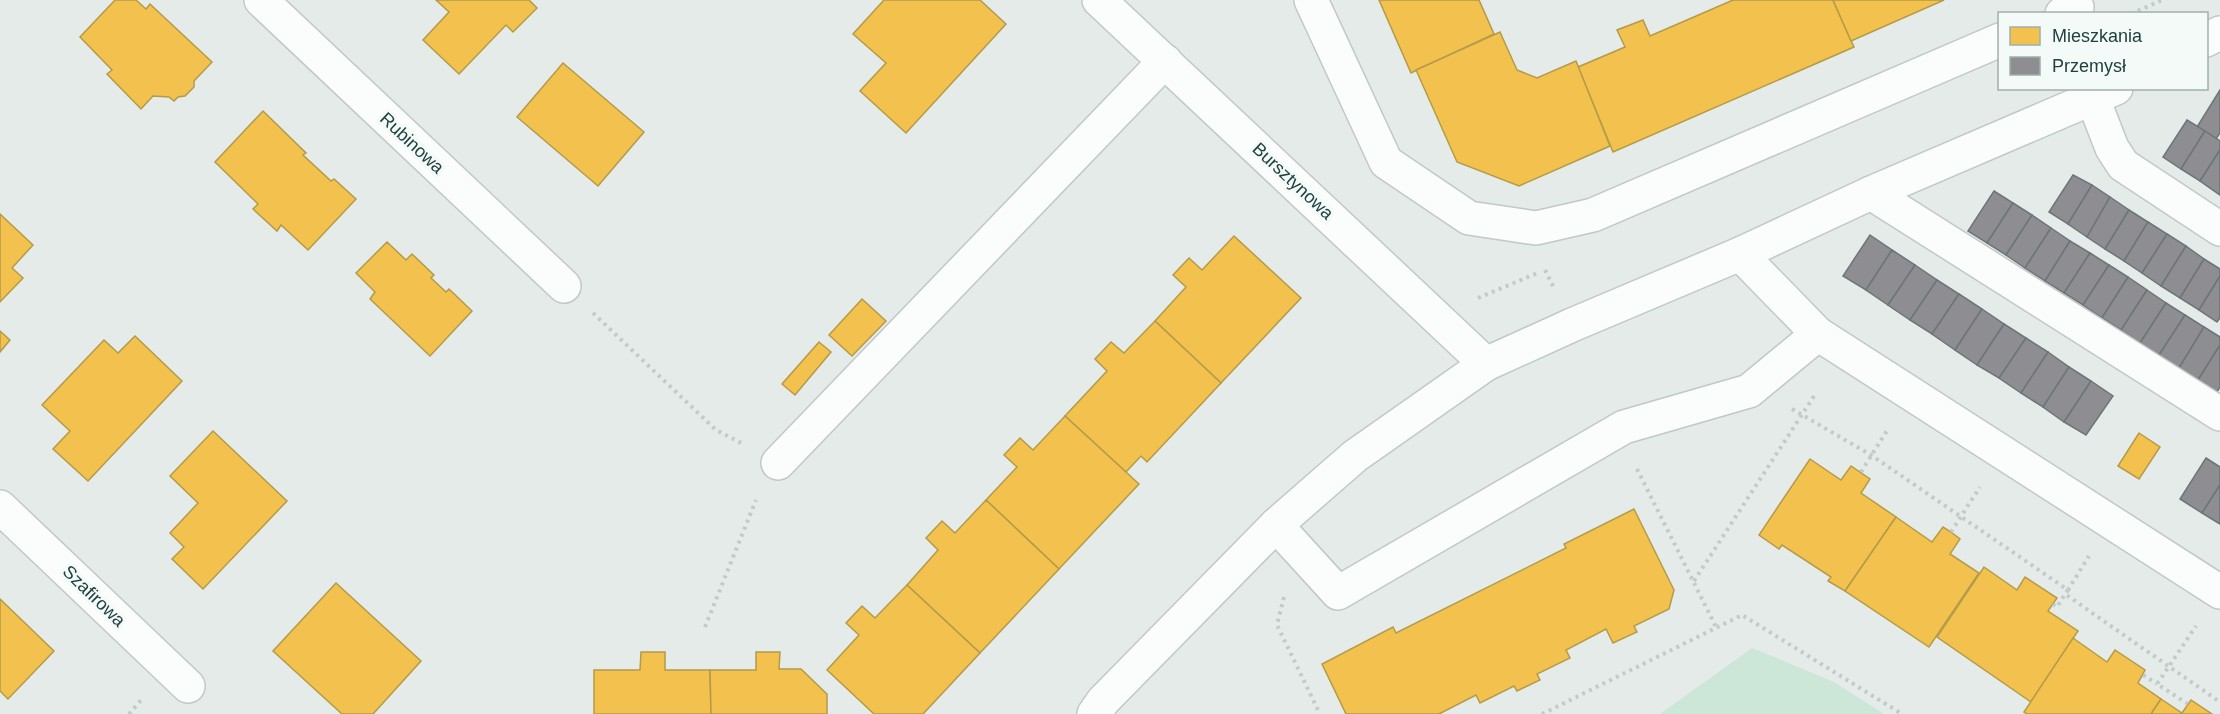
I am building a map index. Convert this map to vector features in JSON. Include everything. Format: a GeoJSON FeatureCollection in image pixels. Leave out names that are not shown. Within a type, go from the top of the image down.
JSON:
{"type":"FeatureCollection","features":[{"type":"Feature","properties":{"kind":"street","name":"Rubinowa"},"geometry":{"type":"LineString","coordinates":[[261,0],[564,285]]}},
{"type":"Feature","properties":{"kind":"street"},"geometry":{"type":"LineString","coordinates":[[1311,0],[1386,162],[1468,218],[1536,228],[1593,215],[1998,41]]}},
{"type":"Feature","properties":{"kind":"street","name":"Bursztynowa"},"geometry":{"type":"LineString","coordinates":[[1109,3],[1165,61],[1486,364]]}},
{"type":"Feature","properties":{"kind":"street"},"geometry":{"type":"LineString","coordinates":[[778,463],[1165,61]]}},
{"type":"Feature","properties":{"kind":"street"},"geometry":{"type":"LineString","coordinates":[[1094,714],[1103,701],[1276,525],[1355,456],[1486,364],[1740,254],[1871,193],[2104,94],[2112,148],[2123,165],[2220,229]]}},
{"type":"Feature","properties":{"kind":"street"},"geometry":{"type":"LineString","coordinates":[[1871,193],[2220,414]]}},
{"type":"Feature","properties":{"kind":"street"},"geometry":{"type":"LineString","coordinates":[[1740,254],[1831,342],[2219,591]]}},
{"type":"Feature","properties":{"kind":"street"},"geometry":{"type":"LineString","coordinates":[[1276,525],[1338,593],[1624,426],[1749,391],[1831,342]]}},
{"type":"Feature","properties":{"kind":"street","name":"Szafirowa"},"geometry":{"type":"LineString","coordinates":[[0,507],[188,686]]}},
{"type":"Feature","properties":{"kind":"path"},"geometry":{"type":"LineString","coordinates":[[2135,12],[2162,0]]}},
{"type":"Feature","properties":{"kind":"path"},"geometry":{"type":"LineString","coordinates":[[1476,298],[1556,265]]}},
{"type":"Feature","properties":{"kind":"path"},"geometry":{"type":"LineString","coordinates":[[564,285],[716,430],[778,463],[763,482],[705,627]]}},
{"type":"Feature","properties":{"kind":"path"},"geometry":{"type":"LineString","coordinates":[[1694,581],[1803,413],[1831,342]]}},
{"type":"Feature","properties":{"kind":"path"},"geometry":{"type":"LineString","coordinates":[[1749,391],[1803,413],[1871,455],[2220,702]]}},
{"type":"Feature","properties":{"kind":"path"},"geometry":{"type":"LineString","coordinates":[[1861,472],[1912,393]]}},
{"type":"Feature","properties":{"kind":"path"},"geometry":{"type":"LineString","coordinates":[[1618,431],[1716,627]]}},
{"type":"Feature","properties":{"kind":"path"},"geometry":{"type":"LineString","coordinates":[[1950,532],[2004,453]]}},
{"type":"Feature","properties":{"kind":"path"},"geometry":{"type":"LineString","coordinates":[[2053,604],[2057,607],[2110,523]]}},
{"type":"Feature","properties":{"kind":"path"},"geometry":{"type":"LineString","coordinates":[[1304,556],[1289,581],[1277,625],[1320,714]]}},
{"type":"Feature","properties":{"kind":"path"},"geometry":{"type":"LineString","coordinates":[[2157,684],[2219,591]]}},
{"type":"Feature","properties":{"kind":"path"},"geometry":{"type":"LineString","coordinates":[[1542,714],[1742,615],[1902,714]]}},
{"type":"Feature","properties":{"kind":"path"},"geometry":{"type":"LineString","coordinates":[[2143,675],[2188,704]]}},
{"type":"Feature","properties":{"kind":"green space"},"geometry":{"type":"Polygon","coordinates":[[[1752,648],[1834,682],[1884,714],[1660,714],[1752,648]]]}},
{"type":"Feature","properties":{"kind":"building: Mieszkania"},"geometry":{"type":"Polygon","coordinates":[[[115,0],[136,0],[146,9],[150,4],[212,62],[194,81],[194,87],[185,96],[178,97],[174,101],[169,97],[153,96],[141,109],[107,74],[112,70],[80,37],[115,0]]]}},
{"type":"Feature","properties":{"kind":"building: Mieszkania"},"geometry":{"type":"Polygon","coordinates":[[[436,0],[529,0],[537,8],[513,32],[506,25],[459,74],[423,40],[449,12],[436,0]]]}},
{"type":"Feature","properties":{"kind":"building: Mieszkania"},"geometry":{"type":"Polygon","coordinates":[[[884,0],[980,0],[1006,24],[906,133],[860,91],[886,63],[853,34],[884,0]]]}},
{"type":"Feature","properties":{"kind":"building: Mieszkania"},"geometry":{"type":"Polygon","coordinates":[[[1379,0],[1479,0],[1494,34],[1411,73],[1379,0]]]}},
{"type":"Feature","properties":{"kind":"building: Mieszkania"},"geometry":{"type":"Polygon","coordinates":[[[1733,0],[1833,0],[1854,47],[1613,152],[1578,67],[1625,47],[1617,30],[1643,20],[1650,36],[1733,0]]]}},
{"type":"Feature","properties":{"kind":"building: Mieszkania"},"geometry":{"type":"Polygon","coordinates":[[[1833,0],[1944,0],[1851,41],[1833,0]]]}},
{"type":"Feature","properties":{"kind":"building: Mieszkania"},"geometry":{"type":"Polygon","coordinates":[[[1500,32],[1517,70],[1537,78],[1576,61],[1610,146],[1519,186],[1457,162],[1416,70],[1500,32]]]}},
{"type":"Feature","properties":{"kind":"building: Mieszkania"},"geometry":{"type":"Polygon","coordinates":[[[563,63],[644,132],[598,186],[517,117],[563,63]]]}},
{"type":"Feature","properties":{"kind":"building: Mieszkania"},"geometry":{"type":"Polygon","coordinates":[[[263,111],[306,153],[303,155],[331,181],[334,179],[356,199],[308,250],[281,225],[277,231],[253,209],[258,204],[215,162],[263,111]]]}},
{"type":"Feature","properties":{"kind":"building: Mieszkania"},"geometry":{"type":"Polygon","coordinates":[[[0,214],[33,245],[12,268],[23,278],[0,302],[0,214]]]}},
{"type":"Feature","properties":{"kind":"building: Mieszkania"},"geometry":{"type":"Polygon","coordinates":[[[1234,236],[1301,298],[1221,383],[1155,321],[1186,287],[1173,275],[1189,258],[1202,270],[1234,236]]]}},
{"type":"Feature","properties":{"kind":"building: Mieszkania"},"geometry":{"type":"Polygon","coordinates":[[[387,242],[406,260],[412,254],[434,275],[431,278],[446,292],[449,289],[472,311],[430,356],[370,299],[375,292],[356,273],[387,242]]]}},
{"type":"Feature","properties":{"kind":"building: Mieszkania"},"geometry":{"type":"Polygon","coordinates":[[[862,299],[886,321],[852,356],[829,335],[862,299]]]}},
{"type":"Feature","properties":{"kind":"building: Mieszkania"},"geometry":{"type":"Polygon","coordinates":[[[1155,321],[1221,383],[1147,462],[1141,456],[1126,472],[1065,416],[1107,371],[1095,359],[1111,342],[1124,353],[1155,321]]]}},
{"type":"Feature","properties":{"kind":"building: Mieszkania"},"geometry":{"type":"Polygon","coordinates":[[[0,331],[10,340],[0,352],[0,331]]]}},
{"type":"Feature","properties":{"kind":"building: Mieszkania"},"geometry":{"type":"Polygon","coordinates":[[[135,336],[182,381],[88,481],[53,449],[70,431],[42,405],[104,340],[118,353],[135,336]]]}},
{"type":"Feature","properties":{"kind":"building: Mieszkania"},"geometry":{"type":"Polygon","coordinates":[[[819,342],[831,352],[795,395],[782,384],[819,342]]]}},
{"type":"Feature","properties":{"kind":"building: Mieszkania"},"geometry":{"type":"Polygon","coordinates":[[[1065,416],[1139,484],[1059,569],[986,500],[1017,467],[1004,455],[1020,438],[1033,450],[1065,416]]]}},
{"type":"Feature","properties":{"kind":"building: Mieszkania"},"geometry":{"type":"Polygon","coordinates":[[[213,431],[287,501],[203,589],[172,559],[184,547],[170,533],[198,503],[170,476],[213,431]]]}},
{"type":"Feature","properties":{"kind":"building: Mieszkania"},"geometry":{"type":"Polygon","coordinates":[[[2139,433],[2160,447],[2139,479],[2118,466],[2139,433]]]}},
{"type":"Feature","properties":{"kind":"building: Mieszkania"},"geometry":{"type":"Polygon","coordinates":[[[1810,459],[1841,480],[1851,466],[1870,479],[1861,493],[1896,517],[1845,591],[1828,581],[1831,577],[1782,545],[1779,549],[1759,535],[1810,459]]]}},
{"type":"Feature","properties":{"kind":"building: Mieszkania"},"geometry":{"type":"Polygon","coordinates":[[[986,500],[1059,569],[980,653],[907,585],[938,550],[926,538],[942,521],[955,533],[986,500]]]}},
{"type":"Feature","properties":{"kind":"building: Mieszkania"},"geometry":{"type":"Polygon","coordinates":[[[1634,509],[1674,590],[1669,609],[1634,626],[1637,632],[1613,643],[1606,629],[1566,650],[1570,658],[1537,674],[1540,680],[1517,691],[1514,686],[1480,703],[1476,695],[1439,714],[1346,714],[1322,664],[1393,627],[1396,633],[1566,548],[1564,544],[1634,509]]]}},
{"type":"Feature","properties":{"kind":"building: Mieszkania"},"geometry":{"type":"Polygon","coordinates":[[[1896,517],[1932,542],[1943,527],[1951,532],[1960,539],[1950,554],[1979,573],[1929,647],[1845,591],[1896,517]]]}},
{"type":"Feature","properties":{"kind":"building: Mieszkania"},"geometry":{"type":"Polygon","coordinates":[[[1984,567],[2017,590],[2025,577],[2057,598],[2048,611],[2078,631],[2031,702],[1937,637],[1984,567]]]}},
{"type":"Feature","properties":{"kind":"building: Mieszkania"},"geometry":{"type":"Polygon","coordinates":[[[336,583],[421,661],[373,714],[342,714],[273,651],[336,583]]]}},
{"type":"Feature","properties":{"kind":"building: Mieszkania"},"geometry":{"type":"Polygon","coordinates":[[[907,585],[980,653],[923,714],[874,714],[827,670],[859,635],[846,623],[862,606],[875,618],[907,585]]]}},
{"type":"Feature","properties":{"kind":"building: Mieszkania"},"geometry":{"type":"Polygon","coordinates":[[[0,599],[54,651],[8,699],[0,691],[0,599]]]}},
{"type":"Feature","properties":{"kind":"building: Mieszkania"},"geometry":{"type":"Polygon","coordinates":[[[2073,638],[2107,662],[2115,650],[2145,670],[2138,683],[2161,699],[2151,714],[2027,714],[2024,712],[2073,638]]]}},
{"type":"Feature","properties":{"kind":"building: Mieszkania"},"geometry":{"type":"Polygon","coordinates":[[[641,652],[665,652],[665,670],[710,670],[711,714],[594,714],[594,670],[640,670],[641,652]]]}},
{"type":"Feature","properties":{"kind":"building: Mieszkania"},"geometry":{"type":"Polygon","coordinates":[[[756,652],[780,652],[779,669],[801,669],[827,694],[827,714],[711,714],[710,670],[756,670],[756,652]]]}},
{"type":"Feature","properties":{"kind":"building: Mieszkania"},"geometry":{"type":"Polygon","coordinates":[[[2161,699],[2182,713],[2191,700],[2212,714],[2151,714],[2161,699]]]}},
{"type":"Feature","properties":{"kind":"building: Przemysł"},"geometry":{"type":"Polygon","coordinates":[[[2220,90],[2220,133],[2216,139],[2197,127],[2220,90]]]}},
{"type":"Feature","properties":{"kind":"building: Przemysł"},"geometry":{"type":"Polygon","coordinates":[[[2187,120],[2205,131],[2181,169],[2163,157],[2187,120]]]}},
{"type":"Feature","properties":{"kind":"building: Przemysł"},"geometry":{"type":"Polygon","coordinates":[[[2205,131],[2220,141],[2220,150],[2200,181],[2181,169],[2205,131]]]}},
{"type":"Feature","properties":{"kind":"building: Przemysł"},"geometry":{"type":"Polygon","coordinates":[[[2220,150],[2220,195],[2200,181],[2220,150]]]}},
{"type":"Feature","properties":{"kind":"building: Przemysł"},"geometry":{"type":"Polygon","coordinates":[[[2073,175],[2092,185],[2068,224],[2049,212],[2073,175]]]}},
{"type":"Feature","properties":{"kind":"building: Przemysł"},"geometry":{"type":"Polygon","coordinates":[[[2092,185],[2110,197],[2087,237],[2068,224],[2092,185]]]}},
{"type":"Feature","properties":{"kind":"building: Przemysł"},"geometry":{"type":"Polygon","coordinates":[[[1994,191],[2013,203],[1987,243],[1968,231],[1994,191]]]}},
{"type":"Feature","properties":{"kind":"building: Przemysł"},"geometry":{"type":"Polygon","coordinates":[[[2110,197],[2129,210],[2105,249],[2087,237],[2110,197]]]}},
{"type":"Feature","properties":{"kind":"building: Przemysł"},"geometry":{"type":"Polygon","coordinates":[[[2013,203],[2032,215],[2006,255],[1987,243],[2013,203]]]}},
{"type":"Feature","properties":{"kind":"building: Przemysł"},"geometry":{"type":"Polygon","coordinates":[[[2129,210],[2148,222],[2124,261],[2105,249],[2129,210]]]}},
{"type":"Feature","properties":{"kind":"building: Przemysł"},"geometry":{"type":"Polygon","coordinates":[[[2032,215],[2051,228],[2025,268],[2006,255],[2032,215]]]}},
{"type":"Feature","properties":{"kind":"building: Przemysł"},"geometry":{"type":"Polygon","coordinates":[[[2148,222],[2167,234],[2142,273],[2124,261],[2148,222]]]}},
{"type":"Feature","properties":{"kind":"building: Przemysł"},"geometry":{"type":"Polygon","coordinates":[[[2051,228],[2070,241],[2045,281],[2025,268],[2051,228]]]}},
{"type":"Feature","properties":{"kind":"building: Przemysł"},"geometry":{"type":"Polygon","coordinates":[[[2167,234],[2186,246],[2161,286],[2142,273],[2167,234]]]}},
{"type":"Feature","properties":{"kind":"building: Przemysł"},"geometry":{"type":"Polygon","coordinates":[[[1870,235],[1892,250],[1866,290],[1843,276],[1870,235]]]}},
{"type":"Feature","properties":{"kind":"building: Przemysł"},"geometry":{"type":"Polygon","coordinates":[[[2070,241],[2090,253],[2064,293],[2045,281],[2070,241]]]}},
{"type":"Feature","properties":{"kind":"building: Przemysł"},"geometry":{"type":"Polygon","coordinates":[[[2186,246],[2204,259],[2180,298],[2161,286],[2186,246]]]}},
{"type":"Feature","properties":{"kind":"building: Przemysł"},"geometry":{"type":"Polygon","coordinates":[[[1892,250],[1915,265],[1888,305],[1866,290],[1892,250]]]}},
{"type":"Feature","properties":{"kind":"building: Przemysł"},"geometry":{"type":"Polygon","coordinates":[[[2090,253],[2109,265],[2083,305],[2064,293],[2090,253]]]}},
{"type":"Feature","properties":{"kind":"building: Przemysł"},"geometry":{"type":"Polygon","coordinates":[[[2204,259],[2220,269],[2220,276],[2199,310],[2180,298],[2204,259]]]}},
{"type":"Feature","properties":{"kind":"building: Przemysł"},"geometry":{"type":"Polygon","coordinates":[[[1915,265],[1937,280],[1910,320],[1888,305],[1915,265]]]}},
{"type":"Feature","properties":{"kind":"building: Przemysł"},"geometry":{"type":"Polygon","coordinates":[[[2109,265],[2128,277],[2102,318],[2083,305],[2109,265]]]}},
{"type":"Feature","properties":{"kind":"building: Przemysł"},"geometry":{"type":"Polygon","coordinates":[[[2220,276],[2220,318],[2217,322],[2199,310],[2220,276]]]}},
{"type":"Feature","properties":{"kind":"building: Przemysł"},"geometry":{"type":"Polygon","coordinates":[[[2128,277],[2147,290],[2121,330],[2102,318],[2128,277]]]}},
{"type":"Feature","properties":{"kind":"building: Przemysł"},"geometry":{"type":"Polygon","coordinates":[[[1937,280],[1959,294],[1932,334],[1910,320],[1937,280]]]}},
{"type":"Feature","properties":{"kind":"building: Przemysł"},"geometry":{"type":"Polygon","coordinates":[[[2147,290],[2166,303],[2140,343],[2121,330],[2147,290]]]}},
{"type":"Feature","properties":{"kind":"building: Przemysł"},"geometry":{"type":"Polygon","coordinates":[[[1959,294],[1982,309],[1955,350],[1932,334],[1959,294]]]}},
{"type":"Feature","properties":{"kind":"building: Przemysł"},"geometry":{"type":"Polygon","coordinates":[[[2166,303],[2185,315],[2159,355],[2140,343],[2166,303]]]}},
{"type":"Feature","properties":{"kind":"building: Przemysł"},"geometry":{"type":"Polygon","coordinates":[[[1982,309],[2004,324],[1977,365],[1955,350],[1982,309]]]}},
{"type":"Feature","properties":{"kind":"building: Przemysł"},"geometry":{"type":"Polygon","coordinates":[[[2185,315],[2204,327],[2179,368],[2159,355],[2185,315]]]}},
{"type":"Feature","properties":{"kind":"building: Przemysł"},"geometry":{"type":"Polygon","coordinates":[[[2004,324],[2026,338],[1999,378],[1977,365],[2004,324]]]}},
{"type":"Feature","properties":{"kind":"building: Przemysł"},"geometry":{"type":"Polygon","coordinates":[[[2204,327],[2220,337],[2220,345],[2198,380],[2179,368],[2204,327]]]}},
{"type":"Feature","properties":{"kind":"building: Przemysł"},"geometry":{"type":"Polygon","coordinates":[[[2026,338],[2048,352],[2021,393],[1999,378],[2026,338]]]}},
{"type":"Feature","properties":{"kind":"building: Przemysł"},"geometry":{"type":"Polygon","coordinates":[[[2220,345],[2220,387],[2217,392],[2198,380],[2220,345]]]}},
{"type":"Feature","properties":{"kind":"building: Przemysł"},"geometry":{"type":"Polygon","coordinates":[[[2048,352],[2069,367],[2043,407],[2021,393],[2048,352]]]}},
{"type":"Feature","properties":{"kind":"building: Przemysł"},"geometry":{"type":"Polygon","coordinates":[[[2069,367],[2091,381],[2064,422],[2043,407],[2069,367]]]}},
{"type":"Feature","properties":{"kind":"building: Przemysł"},"geometry":{"type":"Polygon","coordinates":[[[2091,381],[2113,396],[2086,435],[2064,422],[2091,381]]]}},
{"type":"Feature","properties":{"kind":"building: Przemysł"},"geometry":{"type":"Polygon","coordinates":[[[2206,458],[2220,467],[2220,485],[2202,513],[2180,499],[2206,458]]]}},
{"type":"Feature","properties":{"kind":"building: Przemysł"},"geometry":{"type":"Polygon","coordinates":[[[2220,485],[2220,524],[2202,513],[2220,485]]]}}]}
